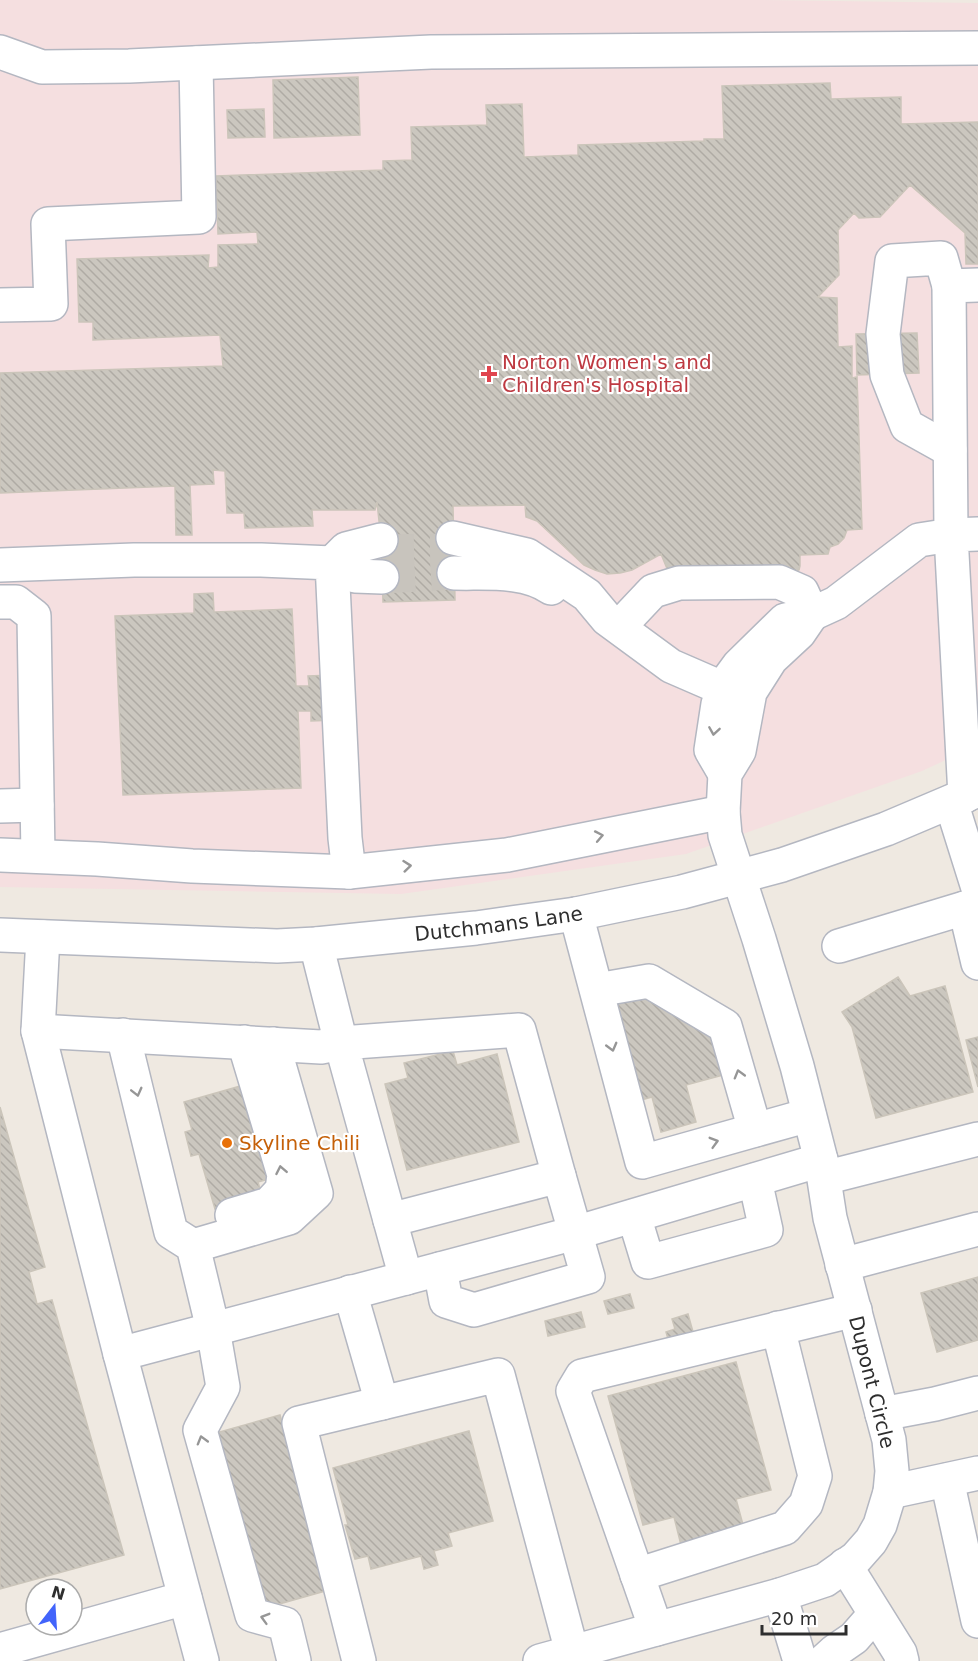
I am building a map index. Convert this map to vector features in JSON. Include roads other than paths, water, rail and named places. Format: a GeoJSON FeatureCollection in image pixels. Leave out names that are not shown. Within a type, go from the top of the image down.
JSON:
{"type":"FeatureCollection","features":[{"type":"Feature","properties":{"kind":"street"},"geometry":{"type":"LineString","coordinates":[[0,52],[42,67],[129,66],[431,52],[978,48]]}},
{"type":"Feature","properties":{"kind":"street"},"geometry":{"type":"LineString","coordinates":[[0,305],[51,304],[48,224],[199,217],[196,63]]}},
{"type":"Feature","properties":{"kind":"street"},"geometry":{"type":"LineString","coordinates":[[950,450],[906,426],[887,375],[883,334],[892,261],[942,258],[964,285],[950,450],[965,535],[965,796],[978,963]]}},
{"type":"Feature","properties":{"kind":"street"},"geometry":{"type":"LineString","coordinates":[[737,693],[728,680],[739,665],[785,620],[812,614],[836,603],[919,540],[965,535]]}},
{"type":"Feature","properties":{"kind":"street"},"geometry":{"type":"LineString","coordinates":[[0,566],[134,560],[261,560],[332,563],[346,549],[381,556]]}},
{"type":"Feature","properties":{"kind":"street"},"geometry":{"type":"LineString","coordinates":[[613,623],[583,610],[543,582],[453,554],[527,555],[586,595],[613,623],[672,666],[737,693]]}},
{"type":"Feature","properties":{"kind":"street"},"geometry":{"type":"LineString","coordinates":[[332,563],[348,872]]}},
{"type":"Feature","properties":{"kind":"street"},"geometry":{"type":"LineString","coordinates":[[613,623],[653,591],[679,583],[779,582],[802,592],[812,614]]}},
{"type":"Feature","properties":{"kind":"street"},"geometry":{"type":"LineString","coordinates":[[0,602],[16,602],[34,616],[38,856]]}},
{"type":"Feature","properties":{"kind":"street","name":"Dupont Circle"},"geometry":{"type":"LineString","coordinates":[[540,1661],[589,1653],[656,1629],[780,1595],[825,1580],[856,1558],[871,1542],[880,1525],[890,1492],[892,1471],[889,1440],[830,1218],[822,1169],[809,1115],[759,939],[725,835],[723,812],[725,774],[711,750],[718,704],[737,693]]}},
{"type":"Feature","properties":{"kind":"street","name":"Dutchmans Lane"},"geometry":{"type":"LineString","coordinates":[[0,935],[266,946],[316,945],[476,928],[576,914],[738,878],[782,865],[876,832],[965,796]]}},
{"type":"Feature","properties":{"kind":"street"},"geometry":{"type":"LineString","coordinates":[[0,806],[37,806]]}},
{"type":"Feature","properties":{"kind":"street"},"geometry":{"type":"LineString","coordinates":[[0,855],[348,872],[507,855],[723,812]]}},
{"type":"Feature","properties":{"kind":"street"},"geometry":{"type":"LineString","coordinates":[[839,946],[974,900]]}},
{"type":"Feature","properties":{"kind":"street"},"geometry":{"type":"LineString","coordinates":[[576,914],[642,1162],[809,1115]]}},
{"type":"Feature","properties":{"kind":"street"},"geometry":{"type":"LineString","coordinates":[[43,937],[38,1031],[120,1354],[202,1661]]}},
{"type":"Feature","properties":{"kind":"street"},"geometry":{"type":"LineString","coordinates":[[316,945],[406,1278]]}},
{"type":"Feature","properties":{"kind":"street"},"geometry":{"type":"LineString","coordinates":[[597,990],[649,981],[725,1026],[755,1130]]}},
{"type":"Feature","properties":{"kind":"street"},"geometry":{"type":"LineString","coordinates":[[38,1031],[321,1047],[341,1042],[519,1030],[588,1277],[474,1310],[446,1301],[440,1269]]}},
{"type":"Feature","properties":{"kind":"street"},"geometry":{"type":"LineString","coordinates":[[123,1035],[171,1232],[193,1246],[213,1329],[224,1387],[200,1430],[252,1615],[285,1624],[294,1661]]}},
{"type":"Feature","properties":{"kind":"street"},"geometry":{"type":"LineString","coordinates":[[168,1221],[208,1222],[269,1204],[282,1190],[284,1175],[259,1043]]}},
{"type":"Feature","properties":{"kind":"street"},"geometry":{"type":"LineString","coordinates":[[193,1246],[289,1218],[316,1193],[259,1043]]}},
{"type":"Feature","properties":{"kind":"street"},"geometry":{"type":"LineString","coordinates":[[120,1354],[575,1233],[755,1180],[978,1139]]}},
{"type":"Feature","properties":{"kind":"street"},"geometry":{"type":"LineString","coordinates":[[390,1220],[559,1176]]}},
{"type":"Feature","properties":{"kind":"street"},"geometry":{"type":"LineString","coordinates":[[634,1216],[648,1262],[766,1230],[755,1180]]}},
{"type":"Feature","properties":{"kind":"street"},"geometry":{"type":"LineString","coordinates":[[842,1264],[978,1229]]}},
{"type":"Feature","properties":{"kind":"street"},"geometry":{"type":"LineString","coordinates":[[351,1293],[382,1403]]}},
{"type":"Feature","properties":{"kind":"street"},"geometry":{"type":"LineString","coordinates":[[656,1629],[573,1391],[582,1376],[855,1310]]}},
{"type":"Feature","properties":{"kind":"street"},"geometry":{"type":"LineString","coordinates":[[637,1575],[785,1528],[806,1504],[816,1476],[778,1328]]}},
{"type":"Feature","properties":{"kind":"street"},"geometry":{"type":"LineString","coordinates":[[360,1661],[299,1423],[498,1375],[589,1653]]}},
{"type":"Feature","properties":{"kind":"street"},"geometry":{"type":"LineString","coordinates":[[882,1414],[978,1394]]}},
{"type":"Feature","properties":{"kind":"street"},"geometry":{"type":"LineString","coordinates":[[890,1492],[962,1476],[978,1621]]}},
{"type":"Feature","properties":{"kind":"street"},"geometry":{"type":"LineString","coordinates":[[845,1565],[900,1653],[902,1661]]}},
{"type":"Feature","properties":{"kind":"street"},"geometry":{"type":"LineString","coordinates":[[780,1595],[800,1661]]}},
{"type":"Feature","properties":{"kind":"street"},"geometry":{"type":"LineString","coordinates":[[0,1650],[185,1598]]}},
{"type":"Feature","properties":{"kind":"street"},"geometry":{"type":"LineString","coordinates":[[824,1661],[834,1651],[854,1638],[875,1614]]}},
{"type":"Feature","properties":{"kind":"tunnel"},"geometry":{"type":"LineString","coordinates":[[381,551],[453,550]]}},
{"type":"Feature","properties":{"kind":"tunnel"},"geometry":{"type":"LineString","coordinates":[[382,577],[454,573]]}},
{"type":"Feature","properties":{"kind":"place","name":"Norton Women's and Children's Hospital"},"geometry":{"type":"Point","coordinates":[489,374]}},
{"type":"Feature","properties":{"kind":"place","name":"Skyline Chili"},"geometry":{"type":"Point","coordinates":[227,1143]}}]}
